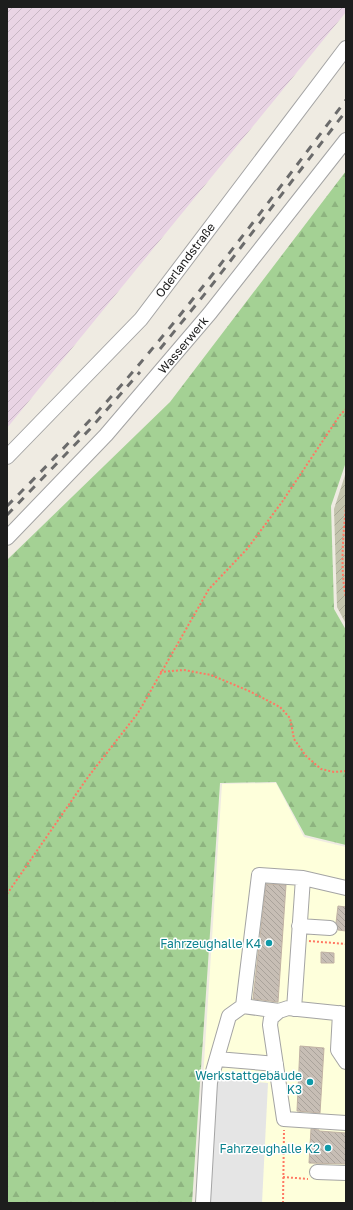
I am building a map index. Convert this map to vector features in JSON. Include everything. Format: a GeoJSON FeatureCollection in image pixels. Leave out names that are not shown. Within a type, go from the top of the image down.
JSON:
{"type":"FeatureCollection","features":[{"type":"Feature","properties":{"kind":"street","name":"Oderlandstraße"},"geometry":{"type":"LineString","coordinates":[[7,457],[141,319],[346,48]]}},
{"type":"Feature","properties":{"kind":"street","name":"Wasserwerk"},"geometry":{"type":"LineString","coordinates":[[7,538],[106,435],[210,313],[346,140]]}},
{"type":"Feature","properties":{"kind":"street"},"geometry":{"type":"LineString","coordinates":[[243,1006],[259,875],[303,878],[346,888]]}},
{"type":"Feature","properties":{"kind":"street"},"geometry":{"type":"LineString","coordinates":[[294,1009],[303,878]]}},
{"type":"Feature","properties":{"kind":"street"},"geometry":{"type":"LineString","coordinates":[[299,926],[330,928]]}},
{"type":"Feature","properties":{"kind":"street"},"geometry":{"type":"LineString","coordinates":[[203,1203],[210,1082],[229,1016],[243,1006],[279,1011]]}},
{"type":"Feature","properties":{"kind":"street"},"geometry":{"type":"LineString","coordinates":[[346,1062],[338,1050],[343,1014],[288,1008],[279,1011],[271,1018],[270,1025],[284,1119],[346,1123]]}},
{"type":"Feature","properties":{"kind":"street"},"geometry":{"type":"LineString","coordinates":[[217,1059],[276,1064]]}},
{"type":"Feature","properties":{"kind":"street"},"geometry":{"type":"LineString","coordinates":[[317,1172],[346,1173]]}},
{"type":"Feature","properties":{"kind":"path"},"geometry":{"type":"LineString","coordinates":[[7,894],[88,777],[138,713],[160,672],[209,589],[247,548],[282,502],[340,415],[346,409]]}},
{"type":"Feature","properties":{"kind":"path"},"geometry":{"type":"LineString","coordinates":[[346,506],[343,532],[343,582],[346,598]]}},
{"type":"Feature","properties":{"kind":"path"},"geometry":{"type":"LineString","coordinates":[[160,672],[184,670],[211,675],[249,691],[280,707],[290,718],[294,739],[306,756],[321,769],[334,772],[346,771]]}},
{"type":"Feature","properties":{"kind":"path"},"geometry":{"type":"LineString","coordinates":[[298,940],[346,944]]}},
{"type":"Feature","properties":{"kind":"path"},"geometry":{"type":"LineString","coordinates":[[283,1203],[284,1119]]}},
{"type":"Feature","properties":{"kind":"path"},"geometry":{"type":"LineString","coordinates":[[284,1177],[314,1179],[317,1172]]}},
{"type":"Feature","properties":{"kind":"shaded area"},"geometry":{"type":"Polygon","coordinates":[[[7,7],[346,7],[346,12],[7,428],[7,7]]]}},
{"type":"Feature","properties":{"kind":"shaded area"},"geometry":{"type":"Polygon","coordinates":[[[346,472],[346,624],[337,607],[334,509],[346,472]]]}},
{"type":"Feature","properties":{"kind":"shaded area"},"geometry":{"type":"Polygon","coordinates":[[[276,783],[304,837],[346,847],[346,1203],[195,1203],[222,784],[276,783]]]}},
{"type":"Feature","properties":{"kind":"shaded area"},"geometry":{"type":"Polygon","coordinates":[[[216,1078],[268,1083],[262,1203],[208,1203],[216,1078]]]}},
{"type":"Feature","properties":{"kind":"green space"},"geometry":{"type":"Polygon","coordinates":[[[346,171],[346,462],[331,506],[334,609],[346,630],[346,845],[305,835],[276,782],[220,783],[192,1203],[7,1203],[7,560],[170,402],[346,171]]]}},
{"type":"Feature","properties":{"kind":"building","name":"Fahrzeughalle K4"},"geometry":{"type":"Polygon","coordinates":[[[266,884],[286,885],[278,1002],[253,999],[266,884]]]}},
{"type":"Feature","properties":{"kind":"building"},"geometry":{"type":"Polygon","coordinates":[[[338,906],[346,907],[346,931],[338,930],[336,923],[338,906]]]}},
{"type":"Feature","properties":{"kind":"building"},"geometry":{"type":"Polygon","coordinates":[[[321,952],[334,953],[334,963],[321,963],[321,952]]]}},
{"type":"Feature","properties":{"kind":"building","name":"Werkstattgebäude K3"},"geometry":{"type":"Polygon","coordinates":[[[300,1046],[324,1048],[320,1113],[297,1111],[300,1046]]]}},
{"type":"Feature","properties":{"kind":"building","name":"Fahrzeughalle K2"},"geometry":{"type":"Polygon","coordinates":[[[311,1129],[346,1133],[346,1164],[309,1163],[311,1129]]]}},
{"type":"Feature","properties":{"kind":"railway"},"geometry":{"type":"LineString","coordinates":[[7,506],[43,470],[113,394],[173,324],[273,197],[346,100]]}},
{"type":"Feature","properties":{"kind":"railway"},"geometry":{"type":"LineString","coordinates":[[160,349],[208,290],[346,111]]}},
{"type":"Feature","properties":{"kind":"railway"},"geometry":{"type":"LineString","coordinates":[[7,515],[90,429],[140,372]]}},
{"type":"Feature","properties":{"kind":"place","name":"Fahrzeughalle K4"},"geometry":{"type":"Point","coordinates":[269,943]}},
{"type":"Feature","properties":{"kind":"place","name":"Werkstattgebäude K3"},"geometry":{"type":"Point","coordinates":[310,1082]}},
{"type":"Feature","properties":{"kind":"place","name":"Fahrzeughalle K2"},"geometry":{"type":"Point","coordinates":[328,1148]}}]}
